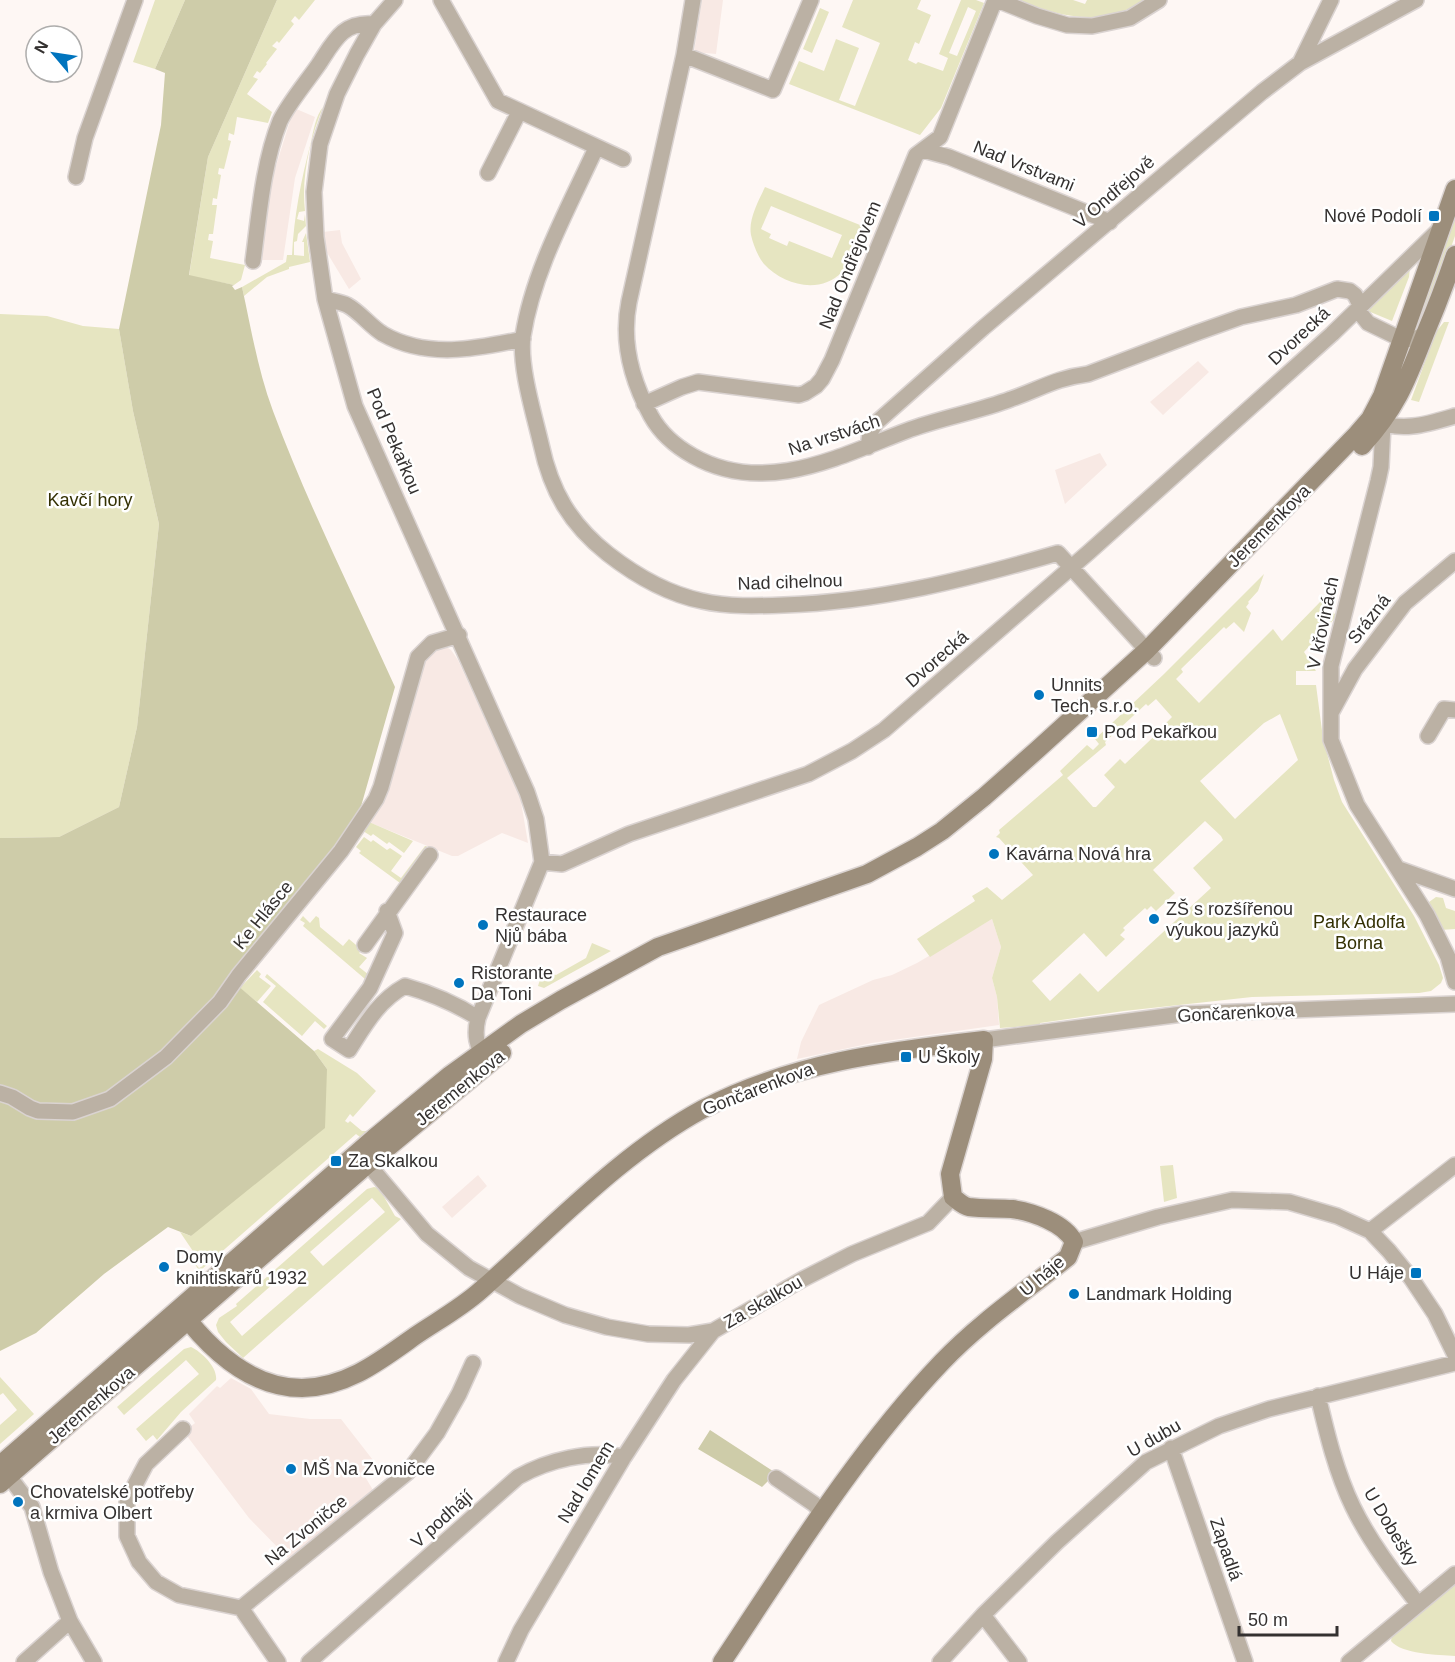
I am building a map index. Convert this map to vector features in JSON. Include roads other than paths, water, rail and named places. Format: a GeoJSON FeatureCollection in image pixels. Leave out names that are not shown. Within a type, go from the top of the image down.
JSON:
{"type":"FeatureCollection","features":[{"type":"Feature","properties":{"kind":"street"},"geometry":{"type":"LineString","coordinates":[[76,177],[85,138],[135,0]]}},
{"type":"Feature","properties":{"kind":"street","name":"Pod Pekařkou"},"geometry":{"type":"LineString","coordinates":[[395,0],[374,24],[338,93],[320,144],[314,192],[316,237],[325,299],[355,406],[527,792],[536,819],[542,862]]}},
{"type":"Feature","properties":{"kind":"street"},"geometry":{"type":"LineString","coordinates":[[441,0],[498,101],[623,159]]}},
{"type":"Feature","properties":{"kind":"street","name":"Na vrstvách"},"geometry":{"type":"LineString","coordinates":[[693,0],[684,55],[627,315],[628,351],[632,371],[644,404],[660,430],[674,445],[701,461],[735,472],[755,475],[774,474],[812,465],[922,426],[1012,399],[1060,379],[1088,374],[1241,317],[1296,305],[1337,289],[1350,291],[1355,295],[1360,305],[1360,313],[1368,323],[1403,340]]}},
{"type":"Feature","properties":{"kind":"street"},"geometry":{"type":"LineString","coordinates":[[684,55],[773,90],[811,0]]}},
{"type":"Feature","properties":{"kind":"street"},"geometry":{"type":"LineString","coordinates":[[996,0],[1066,25],[1092,26],[1130,18],[1159,0]]}},
{"type":"Feature","properties":{"kind":"street","name":"Nad Ondřejovem"},"geometry":{"type":"LineString","coordinates":[[644,404],[698,382],[799,394],[810,391],[816,386],[832,360],[916,155],[940,138],[996,0]]}},
{"type":"Feature","properties":{"kind":"street"},"geometry":{"type":"LineString","coordinates":[[1300,63],[1331,0]]}},
{"type":"Feature","properties":{"kind":"street","name":"V Ondřejově"},"geometry":{"type":"LineString","coordinates":[[868,447],[870,433],[876,423],[983,328],[1234,114],[1300,63],[1416,0]]}},
{"type":"Feature","properties":{"kind":"street"},"geometry":{"type":"LineString","coordinates":[[254,261],[262,190],[280,121],[335,39],[354,25],[374,24]]}},
{"type":"Feature","properties":{"kind":"street"},"geometry":{"type":"LineString","coordinates":[[488,172],[519,112]]}},
{"type":"Feature","properties":{"kind":"street","name":"Nad cihelnou"},"geometry":{"type":"LineString","coordinates":[[596,148],[549,251],[530,306],[523,339],[526,372],[545,464],[557,495],[575,523],[597,546],[626,568],[651,582],[702,601],[758,606],[818,604],[905,593],[994,572],[1058,553],[1145,648]]}},
{"type":"Feature","properties":{"kind":"street","name":"Nad Vrstvami"},"geometry":{"type":"LineString","coordinates":[[923,150],[949,158],[1110,222]]}},
{"type":"Feature","properties":{"kind":"street","name":"Jeremenkova"},"geometry":{"type":"LineString","coordinates":[[1376,422],[1382,396],[1455,189]]}},
{"type":"Feature","properties":{"kind":"street","name":"Dvorecká"},"geometry":{"type":"LineString","coordinates":[[542,862],[562,864],[630,834],[770,788],[828,764],[884,730],[1332,334],[1440,229]]}},
{"type":"Feature","properties":{"kind":"street","name":"Jeremenkova"},"geometry":{"type":"LineString","coordinates":[[2,1473],[363,1158],[561,999],[658,947],[867,874],[988,802],[1331,463],[1376,422],[1403,390],[1444,289],[1455,255]]}},
{"type":"Feature","properties":{"kind":"street"},"geometry":{"type":"LineString","coordinates":[[325,299],[347,305],[382,333],[410,346],[441,350],[468,349],[523,339]]}},
{"type":"Feature","properties":{"kind":"street"},"geometry":{"type":"LineString","coordinates":[[1403,340],[1416,339],[1426,333]]}},
{"type":"Feature","properties":{"kind":"street"},"geometry":{"type":"LineString","coordinates":[[1376,422],[1406,428],[1455,417]]}},
{"type":"Feature","properties":{"kind":"street","name":"V křovinách"},"geometry":{"type":"LineString","coordinates":[[1376,422],[1381,467],[1330,666],[1331,740],[1357,805],[1427,915],[1448,957],[1455,982]]}},
{"type":"Feature","properties":{"kind":"street","name":"Srázná"},"geometry":{"type":"LineString","coordinates":[[1330,716],[1355,669],[1405,603],[1455,561]]}},
{"type":"Feature","properties":{"kind":"street","name":"Ke Hlásce"},"geometry":{"type":"LineString","coordinates":[[0,1093],[30,1108],[45,1112],[67,1113],[85,1109],[110,1099],[160,1063],[184,1040],[220,1002],[239,975],[346,843],[381,786],[411,674],[420,654],[437,640],[459,635]]}},
{"type":"Feature","properties":{"kind":"street"},"geometry":{"type":"LineString","coordinates":[[1428,736],[1444,709],[1455,710]]}},
{"type":"Feature","properties":{"kind":"street"},"geometry":{"type":"LineString","coordinates":[[365,945],[387,911],[430,855]]}},
{"type":"Feature","properties":{"kind":"street"},"geometry":{"type":"LineString","coordinates":[[485,1058],[475,1037],[478,1018],[542,862]]}},
{"type":"Feature","properties":{"kind":"street"},"geometry":{"type":"LineString","coordinates":[[1399,869],[1455,889]]}},
{"type":"Feature","properties":{"kind":"street"},"geometry":{"type":"LineString","coordinates":[[387,911],[395,933],[380,969],[370,988],[332,1039],[349,1050],[376,1008],[391,994],[405,986],[437,998],[478,1018]]}},
{"type":"Feature","properties":{"kind":"street","name":"Gončarenkova"},"geometry":{"type":"LineString","coordinates":[[183,1315],[198,1333],[232,1365],[256,1378],[280,1386],[303,1388],[332,1384],[356,1376],[480,1291],[609,1176],[663,1134],[703,1109],[767,1082],[823,1064],[864,1056],[1182,1014],[1455,1004]]}},
{"type":"Feature","properties":{"kind":"street"},"geometry":{"type":"LineString","coordinates":[[984,1040],[983,1059],[950,1174],[953,1197],[967,1206],[1026,1212],[1070,1234],[1074,1242]]}},
{"type":"Feature","properties":{"kind":"street","name":"Za skalkou"},"geometry":{"type":"LineString","coordinates":[[363,1158],[427,1234],[469,1268],[520,1296],[565,1315],[607,1327],[648,1334],[689,1335],[713,1331],[803,1278],[852,1254],[928,1223],[953,1197]]}},
{"type":"Feature","properties":{"kind":"street"},"geometry":{"type":"LineString","coordinates":[[1370,1230],[1455,1166]]}},
{"type":"Feature","properties":{"kind":"street","name":"U háje"},"geometry":{"type":"LineString","coordinates":[[722,1662],[822,1513],[887,1426],[942,1362],[986,1320],[1068,1257],[1074,1242],[1158,1217],[1232,1200],[1289,1202],[1336,1216],[1370,1230],[1411,1278],[1435,1314],[1455,1355]]}},
{"type":"Feature","properties":{"kind":"street","name":"Nad lomem"},"geometry":{"type":"LineString","coordinates":[[506,1662],[521,1630],[624,1457],[674,1380],[713,1331]]}},
{"type":"Feature","properties":{"kind":"street","name":"Na Zvoničce"},"geometry":{"type":"LineString","coordinates":[[241,1608],[408,1472],[437,1433],[473,1363]]}},
{"type":"Feature","properties":{"kind":"street","name":"U dubu"},"geometry":{"type":"LineString","coordinates":[[940,1662],[983,1615],[1098,1503],[1146,1462],[1219,1426],[1269,1409],[1455,1363]]}},
{"type":"Feature","properties":{"kind":"street","name":"U Dobešky"},"geometry":{"type":"LineString","coordinates":[[1318,1396],[1330,1447],[1353,1507],[1386,1563],[1418,1604]]}},
{"type":"Feature","properties":{"kind":"street"},"geometry":{"type":"LineString","coordinates":[[183,1429],[146,1464],[128,1500],[127,1536],[139,1562],[156,1582],[178,1595],[241,1608],[278,1662]]}},
{"type":"Feature","properties":{"kind":"street","name":"Zapadlá"},"geometry":{"type":"LineString","coordinates":[[1171,1448],[1245,1662]]}},
{"type":"Feature","properties":{"kind":"street","name":"V podhájí"},"geometry":{"type":"LineString","coordinates":[[309,1662],[518,1477],[536,1467],[556,1461],[608,1454],[624,1457]]}},
{"type":"Feature","properties":{"kind":"street"},"geometry":{"type":"LineString","coordinates":[[2,1473],[32,1507],[51,1572],[70,1621],[94,1662]]}},
{"type":"Feature","properties":{"kind":"street"},"geometry":{"type":"LineString","coordinates":[[776,1478],[814,1504],[822,1513]]}},
{"type":"Feature","properties":{"kind":"street"},"geometry":{"type":"LineString","coordinates":[[1349,1662],[1455,1574]]}},
{"type":"Feature","properties":{"kind":"street"},"geometry":{"type":"LineString","coordinates":[[983,1615],[1019,1662]]}},
{"type":"Feature","properties":{"kind":"street"},"geometry":{"type":"LineString","coordinates":[[24,1662],[70,1621]]}},
{"type":"Feature","properties":{"kind":"place","name":"Nové Podolí"},"geometry":{"type":"Point","coordinates":[1434,216]}},
{"type":"Feature","properties":{"kind":"place","name":"Unnits Tech, s.r.o."},"geometry":{"type":"Point","coordinates":[1039,695]}},
{"type":"Feature","properties":{"kind":"place","name":"Pod Pekařkou"},"geometry":{"type":"Point","coordinates":[1092,732]}},
{"type":"Feature","properties":{"kind":"place","name":"Kavárna Nová hra"},"geometry":{"type":"Point","coordinates":[994,854]}},
{"type":"Feature","properties":{"kind":"place","name":"ZŠ s rozšířenou výukou jazyků"},"geometry":{"type":"Point","coordinates":[1154,919]}},
{"type":"Feature","properties":{"kind":"place","name":"Restaurace Njů bába"},"geometry":{"type":"Point","coordinates":[483,925]}},
{"type":"Feature","properties":{"kind":"place","name":"Ristorante Da Toni"},"geometry":{"type":"Point","coordinates":[459,983]}},
{"type":"Feature","properties":{"kind":"place","name":"U Školy"},"geometry":{"type":"Point","coordinates":[906,1057]}},
{"type":"Feature","properties":{"kind":"place","name":"Za Skalkou"},"geometry":{"type":"Point","coordinates":[336,1161]}},
{"type":"Feature","properties":{"kind":"place","name":"Domy knihtiskařů 1932"},"geometry":{"type":"Point","coordinates":[164,1267]}},
{"type":"Feature","properties":{"kind":"place","name":"U Háje"},"geometry":{"type":"Point","coordinates":[1416,1273]}},
{"type":"Feature","properties":{"kind":"place","name":"Landmark Holding"},"geometry":{"type":"Point","coordinates":[1074,1294]}},
{"type":"Feature","properties":{"kind":"place","name":"MŠ Na Zvoničce"},"geometry":{"type":"Point","coordinates":[291,1469]}},
{"type":"Feature","properties":{"kind":"place","name":"Chovatelské potřeby a krmiva Olbert"},"geometry":{"type":"Point","coordinates":[18,1502]}},
{"type":"Feature","properties":{"kind":"park label","name":"Kavčí hory"},"geometry":{"type":"Point","coordinates":[90,500]}},
{"type":"Feature","properties":{"kind":"park label","name":"Park Adolfa Borna"},"geometry":{"type":"Point","coordinates":[1359,932]}}]}
